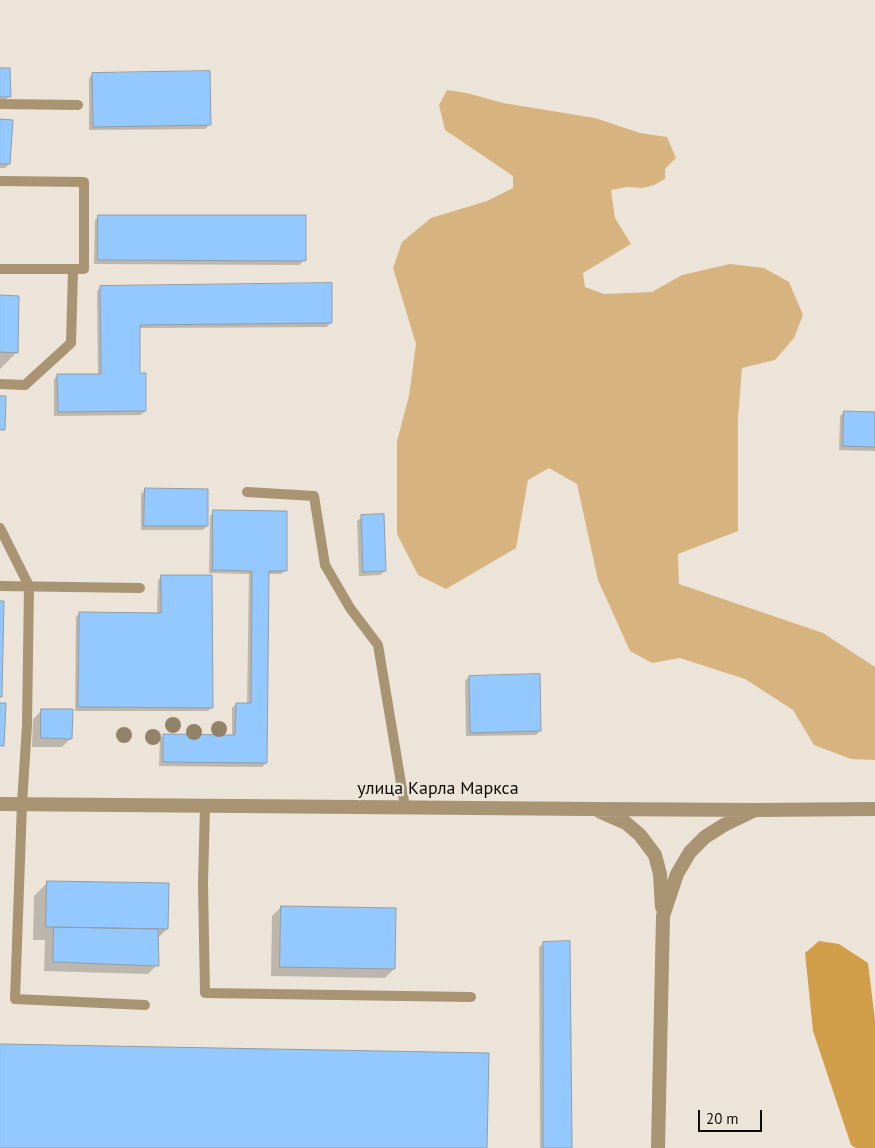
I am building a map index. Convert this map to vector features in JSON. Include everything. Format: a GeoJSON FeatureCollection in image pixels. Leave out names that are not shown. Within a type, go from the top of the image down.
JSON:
{"type":"FeatureCollection","features":[{"type":"Feature","properties":{"kind":"street","name":"улица Карла Маркса"},"geometry":{"type":"LineString","coordinates":[[0,804],[755,810],[875,809]]}},
{"type":"Feature","properties":{"kind":"street"},"geometry":{"type":"LineString","coordinates":[[593,808],[626,822],[640,836],[655,856],[660,874],[663,916],[658,1148]]}},
{"type":"Feature","properties":{"kind":"street"},"geometry":{"type":"LineString","coordinates":[[663,916],[677,874],[690,852],[705,837],[724,825],[755,810]]}},
{"type":"Feature","properties":{"kind":"lane"},"geometry":{"type":"LineString","coordinates":[[0,104],[78,105]]}},
{"type":"Feature","properties":{"kind":"lane"},"geometry":{"type":"LineString","coordinates":[[0,180],[84,182],[84,269],[0,269]]}},
{"type":"Feature","properties":{"kind":"lane"},"geometry":{"type":"LineString","coordinates":[[0,384],[25,385],[71,343],[73,270]]}},
{"type":"Feature","properties":{"kind":"lane"},"geometry":{"type":"LineString","coordinates":[[247,492],[314,496],[325,565],[350,608],[378,645],[405,807]]}},
{"type":"Feature","properties":{"kind":"lane"},"geometry":{"type":"LineString","coordinates":[[0,528],[29,586],[27,725],[22,804],[15,1000],[145,1005]]}},
{"type":"Feature","properties":{"kind":"lane"},"geometry":{"type":"LineString","coordinates":[[0,586],[140,588]]}},
{"type":"Feature","properties":{"kind":"lane"},"geometry":{"type":"LineString","coordinates":[[205,806],[203,884],[205,992],[471,997]]}},
{"type":"Feature","properties":{"kind":"shaded area"},"geometry":{"type":"Polygon","coordinates":[[[447,90],[467,93],[503,103],[595,118],[640,133],[667,137],[676,158],[665,169],[665,179],[643,188],[627,187],[611,190],[615,218],[631,244],[583,273],[585,287],[604,294],[652,292],[682,275],[730,264],[764,268],[789,282],[803,315],[794,338],[775,360],[742,368],[738,419],[738,531],[678,554],[679,584],[823,633],[875,667],[875,760],[851,759],[814,745],[793,710],[745,679],[680,658],[652,663],[630,651],[598,580],[577,484],[549,468],[528,480],[516,548],[446,589],[418,575],[397,534],[397,441],[409,396],[416,344],[393,268],[402,242],[431,218],[487,201],[513,188],[513,176],[445,130],[439,105],[447,90]]]}},
{"type":"Feature","properties":{"kind":"shaded area"},"geometry":{"type":"Polygon","coordinates":[[[819,941],[839,944],[868,963],[875,1021],[875,1148],[856,1148],[851,1145],[813,1031],[805,953],[819,941]]]}},
{"type":"Feature","properties":{"kind":"building"},"geometry":{"type":"Polygon","coordinates":[[[0,68],[10,68],[11,97],[0,97],[0,68]]]}},
{"type":"Feature","properties":{"kind":"building"},"geometry":{"type":"Polygon","coordinates":[[[210,71],[211,125],[93,127],[92,73],[210,71]]]}},
{"type":"Feature","properties":{"kind":"building"},"geometry":{"type":"Polygon","coordinates":[[[0,119],[13,120],[10,164],[0,164],[0,119]]]}},
{"type":"Feature","properties":{"kind":"building"},"geometry":{"type":"Polygon","coordinates":[[[98,215],[306,215],[306,261],[98,260],[98,215]]]}},
{"type":"Feature","properties":{"kind":"building"},"geometry":{"type":"Polygon","coordinates":[[[332,283],[332,323],[140,325],[140,373],[146,373],[146,411],[58,412],[57,374],[101,374],[100,286],[332,283]]]}},
{"type":"Feature","properties":{"kind":"building"},"geometry":{"type":"Polygon","coordinates":[[[0,295],[19,296],[18,353],[0,352],[0,295]]]}},
{"type":"Feature","properties":{"kind":"building"},"geometry":{"type":"Polygon","coordinates":[[[0,396],[6,396],[5,430],[0,430],[0,396]]]}},
{"type":"Feature","properties":{"kind":"building"},"geometry":{"type":"Polygon","coordinates":[[[844,411],[875,412],[875,447],[843,446],[844,411]]]}},
{"type":"Feature","properties":{"kind":"building"},"geometry":{"type":"Polygon","coordinates":[[[145,488],[208,489],[208,526],[144,526],[145,488]]]}},
{"type":"Feature","properties":{"kind":"building"},"geometry":{"type":"Polygon","coordinates":[[[213,510],[287,511],[287,571],[269,571],[267,763],[163,762],[163,734],[235,735],[236,703],[251,703],[252,571],[213,570],[213,510]]]}},
{"type":"Feature","properties":{"kind":"building"},"geometry":{"type":"Polygon","coordinates":[[[384,514],[386,571],[363,572],[361,515],[384,514]]]}},
{"type":"Feature","properties":{"kind":"building"},"geometry":{"type":"Polygon","coordinates":[[[161,575],[212,575],[213,708],[78,707],[79,612],[161,613],[161,575]]]}},
{"type":"Feature","properties":{"kind":"building"},"geometry":{"type":"Polygon","coordinates":[[[0,601],[4,601],[2,697],[0,697],[0,601]]]}},
{"type":"Feature","properties":{"kind":"building"},"geometry":{"type":"Polygon","coordinates":[[[540,674],[541,731],[470,733],[469,676],[540,674]]]}},
{"type":"Feature","properties":{"kind":"building"},"geometry":{"type":"Polygon","coordinates":[[[0,703],[6,703],[4,746],[0,746],[0,703]]]}},
{"type":"Feature","properties":{"kind":"building"},"geometry":{"type":"Polygon","coordinates":[[[41,709],[73,709],[72,739],[41,738],[41,709]]]}},
{"type":"Feature","properties":{"kind":"building"},"geometry":{"type":"Polygon","coordinates":[[[47,881],[169,883],[168,929],[46,927],[47,881]]]}},
{"type":"Feature","properties":{"kind":"building"},"geometry":{"type":"Polygon","coordinates":[[[281,906],[396,908],[395,969],[280,967],[281,906]]]}},
{"type":"Feature","properties":{"kind":"building"},"geometry":{"type":"Polygon","coordinates":[[[54,927],[158,929],[159,966],[53,962],[54,927]]]}},
{"type":"Feature","properties":{"kind":"building"},"geometry":{"type":"Polygon","coordinates":[[[570,941],[572,1148],[543,1148],[543,942],[570,941]]]}},
{"type":"Feature","properties":{"kind":"building"},"geometry":{"type":"Polygon","coordinates":[[[0,1044],[489,1053],[487,1148],[0,1148],[0,1044]]]}}]}
